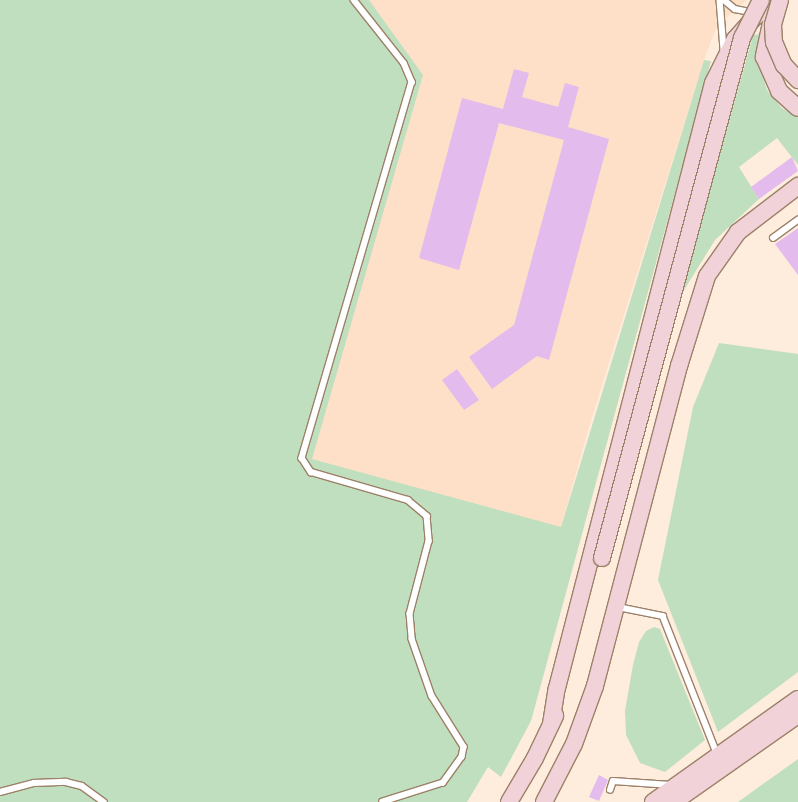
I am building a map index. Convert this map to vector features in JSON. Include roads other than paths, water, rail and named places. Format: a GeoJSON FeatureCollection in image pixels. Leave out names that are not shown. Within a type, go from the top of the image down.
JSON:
{"type":"FeatureCollection","features":[{"type":"Feature","properties":{"kind":"main road"},"geometry":{"type":"LineString","coordinates":[[509,802],[551,724],[602,558],[746,25],[762,6],[779,0]]}},
{"type":"Feature","properties":{"kind":"main road"},"geometry":{"type":"LineString","coordinates":[[779,0],[773,24],[774,42],[784,65],[798,80]]}},
{"type":"Feature","properties":{"kind":"main road"},"geometry":{"type":"LineString","coordinates":[[779,0],[771,20],[764,57],[779,90],[798,108]]}},
{"type":"Feature","properties":{"kind":"main road"},"geometry":{"type":"LineString","coordinates":[[551,724],[557,688],[713,83],[736,39],[762,6]]}},
{"type":"Feature","properties":{"kind":"main road"},"geometry":{"type":"LineString","coordinates":[[544,802],[582,723],[616,607],[679,366],[706,276],[738,232],[798,186]]}},
{"type":"Feature","properties":{"kind":"main road"},"geometry":{"type":"LineString","coordinates":[[675,794],[718,756],[798,699]]}},
{"type":"Feature","properties":{"kind":"main road"},"geometry":{"type":"LineString","coordinates":[[654,802],[675,794],[798,715]]}},
{"type":"Feature","properties":{"kind":"lane"},"geometry":{"type":"LineString","coordinates":[[354,0],[404,63],[412,82],[371,229],[303,446],[302,458],[311,472],[408,500],[427,516],[429,541],[412,603],[411,633],[432,696],[464,747],[462,757],[443,783],[383,802]]}},
{"type":"Feature","properties":{"kind":"lane"},"geometry":{"type":"LineString","coordinates":[[720,0],[724,59]]}},
{"type":"Feature","properties":{"kind":"lane"},"geometry":{"type":"LineString","coordinates":[[724,0],[741,11],[762,6]]}},
{"type":"Feature","properties":{"kind":"lane"},"geometry":{"type":"LineString","coordinates":[[773,238],[798,220]]}},
{"type":"Feature","properties":{"kind":"lane"},"geometry":{"type":"LineString","coordinates":[[616,607],[663,616],[718,756]]}},
{"type":"Feature","properties":{"kind":"lane"},"geometry":{"type":"LineString","coordinates":[[610,790],[613,781],[675,794]]}},
{"type":"Feature","properties":{"kind":"lane"},"geometry":{"type":"LineString","coordinates":[[0,792],[34,783],[66,782],[82,786],[104,802]]}}]}
